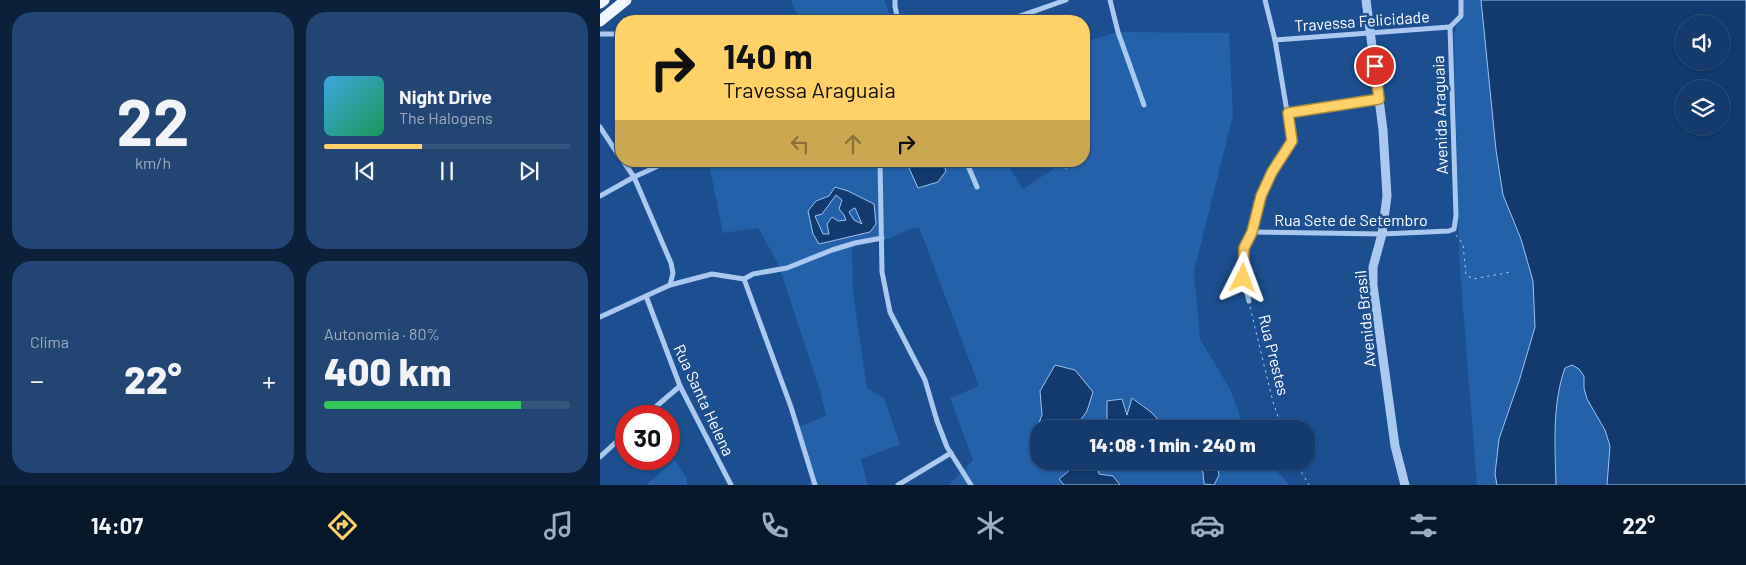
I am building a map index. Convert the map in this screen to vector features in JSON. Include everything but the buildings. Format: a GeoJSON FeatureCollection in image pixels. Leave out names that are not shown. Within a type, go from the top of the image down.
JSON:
{"type":"FeatureCollection","features":[{"type":"Feature","properties":{"kind":"main road"},"geometry":{"type":"LineString","coordinates":[[600,3],[604,0]]}},
{"type":"Feature","properties":{"kind":"main road"},"geometry":{"type":"LineString","coordinates":[[600,21],[626,0]]}},
{"type":"Feature","properties":{"kind":"street"},"geometry":{"type":"LineString","coordinates":[[896,0],[897,15]]}},
{"type":"Feature","properties":{"kind":"street"},"geometry":{"type":"LineString","coordinates":[[1023,15],[1066,0]]}},
{"type":"Feature","properties":{"kind":"street"},"geometry":{"type":"LineString","coordinates":[[1110,0],[1118,32],[1144,105]]}},
{"type":"Feature","properties":{"kind":"street","name":"Rua Prestes"},"geometry":{"type":"LineString","coordinates":[[1249,302],[1243,278],[1244,248],[1252,232],[1261,196],[1272,172],[1292,141],[1275,40],[1265,0]]}},
{"type":"Feature","properties":{"kind":"street","name":"Avenida Brasil"},"geometry":{"type":"LineString","coordinates":[[1366,0],[1379,99],[1387,196],[1382,234],[1373,267],[1373,284],[1395,446],[1405,485]]}},
{"type":"Feature","properties":{"kind":"street"},"geometry":{"type":"LineString","coordinates":[[1450,27],[1461,16],[1461,0]]}},
{"type":"Feature","properties":{"kind":"street","name":"Travessa Felicidade"},"geometry":{"type":"LineString","coordinates":[[1275,40],[1450,27]]}},
{"type":"Feature","properties":{"kind":"street","name":"Avenida Araguaia"},"geometry":{"type":"LineString","coordinates":[[1449,232],[1454,229],[1456,216],[1450,27]]}},
{"type":"Feature","properties":{"kind":"street"},"geometry":{"type":"LineString","coordinates":[[600,34],[615,34]]}},
{"type":"Feature","properties":{"kind":"street"},"geometry":{"type":"LineString","coordinates":[[1288,113],[1379,99]]}},
{"type":"Feature","properties":{"kind":"street"},"geometry":{"type":"LineString","coordinates":[[600,127],[615,150]]}},
{"type":"Feature","properties":{"kind":"street"},"geometry":{"type":"LineString","coordinates":[[627,167],[634,177],[672,263],[673,273],[670,285]]}},
{"type":"Feature","properties":{"kind":"street"},"geometry":{"type":"LineString","coordinates":[[600,196],[656,167]]}},
{"type":"Feature","properties":{"kind":"street"},"geometry":{"type":"LineString","coordinates":[[880,167],[882,272],[890,312],[925,380],[937,420],[951,453],[972,485]]}},
{"type":"Feature","properties":{"kind":"street"},"geometry":{"type":"LineString","coordinates":[[969,167],[977,187]]}},
{"type":"Feature","properties":{"kind":"street","name":"Rua Sete de Setembro"},"geometry":{"type":"LineString","coordinates":[[1252,232],[1382,234],[1449,232]]}},
{"type":"Feature","properties":{"kind":"street"},"geometry":{"type":"LineString","coordinates":[[600,316],[670,285],[712,274],[744,279],[753,274],[787,268],[832,250],[882,238]]}},
{"type":"Feature","properties":{"kind":"street"},"geometry":{"type":"LineString","coordinates":[[744,279],[792,407],[815,485]]}},
{"type":"Feature","properties":{"kind":"street","name":"Rua Santa Helena"},"geometry":{"type":"LineString","coordinates":[[646,296],[680,386],[730,485]]}},
{"type":"Feature","properties":{"kind":"street"},"geometry":{"type":"LineString","coordinates":[[658,405],[680,386]]}},
{"type":"Feature","properties":{"kind":"street"},"geometry":{"type":"LineString","coordinates":[[600,457],[615,443]]}},
{"type":"Feature","properties":{"kind":"street"},"geometry":{"type":"LineString","coordinates":[[898,485],[951,453]]}},
{"type":"Feature","properties":{"kind":"path"},"geometry":{"type":"LineString","coordinates":[[1449,232],[1456,235],[1463,244],[1466,275],[1473,279],[1511,272]]}},
{"type":"Feature","properties":{"kind":"path","name":"Rua Prestes"},"geometry":{"type":"LineString","coordinates":[[1249,302],[1279,420]]}},
{"type":"Feature","properties":{"kind":"path"},"geometry":{"type":"LineString","coordinates":[[1300,470],[1309,485]]}},
{"type":"Feature","properties":{"kind":"shaded area"},"geometry":{"type":"Polygon","coordinates":[[[791,0],[884,0],[890,15],[797,15],[791,0]]]}},
{"type":"Feature","properties":{"kind":"shaded area"},"geometry":{"type":"Polygon","coordinates":[[[1463,0],[1481,0],[1496,150],[1503,195],[1521,239],[1533,281],[1535,327],[1499,439],[1497,485],[1477,485],[1459,257],[1454,34],[1463,0]]]}},
{"type":"Feature","properties":{"kind":"shaded area"},"geometry":{"type":"Polygon","coordinates":[[[1481,0],[1746,0],[1746,485],[1607,485],[1610,446],[1605,430],[1587,399],[1584,388],[1584,376],[1579,369],[1572,365],[1565,368],[1556,411],[1556,485],[1497,485],[1495,474],[1499,439],[1535,327],[1533,281],[1521,239],[1503,195],[1496,150],[1481,0]]]}},
{"type":"Feature","properties":{"kind":"shaded area"},"geometry":{"type":"Polygon","coordinates":[[[1118,32],[1229,33],[1233,116],[1194,272],[1200,339],[1230,389],[1242,420],[1159,420],[1151,412],[1132,399],[1127,416],[1122,399],[1107,401],[1119,420],[1081,420],[1087,411],[1040,391],[1042,415],[1040,420],[1030,420],[1030,470],[1070,470],[1059,479],[1064,485],[949,485],[973,460],[950,398],[979,386],[919,227],[907,230],[891,238],[854,245],[852,251],[853,293],[867,388],[884,398],[900,444],[861,459],[868,485],[805,485],[813,481],[797,427],[826,416],[821,394],[778,263],[758,228],[723,233],[710,169],[716,167],[909,167],[946,171],[944,167],[1009,167],[1023,189],[1056,167],[1090,167],[1090,40],[1118,32]],[[848,191],[816,201],[808,211],[819,244],[870,232],[874,204],[848,191]]]}},
{"type":"Feature","properties":{"kind":"shaded area"},"geometry":{"type":"Polygon","coordinates":[[[944,167],[946,171],[938,182],[918,188],[909,168],[944,167]]]}},
{"type":"Feature","properties":{"kind":"shaded area"},"geometry":{"type":"Polygon","coordinates":[[[835,187],[848,191],[874,204],[876,224],[870,232],[819,244],[813,234],[808,211],[816,201],[829,196],[835,187]],[[836,195],[822,214],[815,216],[823,234],[829,234],[827,224],[832,217],[838,221],[846,220],[839,209],[842,200],[836,195]],[[855,208],[849,212],[854,220],[862,224],[855,208]]]}},
{"type":"Feature","properties":{"kind":"shaded area"},"geometry":{"type":"Polygon","coordinates":[[[836,195],[842,200],[846,221],[838,221],[829,234],[822,234],[815,215],[822,214],[836,195]]]}},
{"type":"Feature","properties":{"kind":"shaded area"},"geometry":{"type":"Polygon","coordinates":[[[855,208],[863,224],[853,220],[849,212],[855,208]]]}},
{"type":"Feature","properties":{"kind":"shaded area"},"geometry":{"type":"Polygon","coordinates":[[[1055,365],[1075,370],[1093,392],[1087,411],[1081,420],[1040,420],[1042,415],[1040,391],[1055,365]]]}},
{"type":"Feature","properties":{"kind":"shaded area"},"geometry":{"type":"Polygon","coordinates":[[[1572,365],[1579,369],[1584,376],[1584,388],[1587,399],[1605,430],[1610,446],[1607,485],[1556,485],[1555,426],[1558,396],[1565,368],[1572,365]]]}},
{"type":"Feature","properties":{"kind":"shaded area"},"geometry":{"type":"Polygon","coordinates":[[[1132,398],[1159,420],[1107,420],[1107,401],[1122,399],[1127,415],[1132,398]]]}},
{"type":"Feature","properties":{"kind":"shaded area"},"geometry":{"type":"Polygon","coordinates":[[[680,468],[687,479],[687,485],[646,485],[663,470],[680,470],[680,468]]]}},
{"type":"Feature","properties":{"kind":"shaded area"},"geometry":{"type":"Polygon","coordinates":[[[1070,470],[1098,470],[1099,474],[1113,476],[1120,485],[1064,485],[1059,479],[1070,470]]]}},
{"type":"Feature","properties":{"kind":"shaded area"},"geometry":{"type":"Polygon","coordinates":[[[1098,470],[1201,470],[1203,472],[1204,483],[1208,485],[1120,485],[1113,476],[1099,474],[1098,470]]]}},
{"type":"Feature","properties":{"kind":"shaded area"},"geometry":{"type":"Polygon","coordinates":[[[1201,470],[1218,470],[1219,475],[1214,485],[1204,484],[1203,472],[1201,470]]]}},
{"type":"Feature","properties":{"kind":"shaded area"},"geometry":{"type":"Polygon","coordinates":[[[1218,470],[1276,470],[1290,485],[1214,485],[1219,475],[1218,470]]]}},
{"type":"Feature","properties":{"kind":"route"},"geometry":{"type":"LineString","coordinates":[[1243,278],[1244,248],[1252,232],[1261,196],[1272,172],[1292,141],[1288,113],[1379,99],[1375,66]]}}]}
